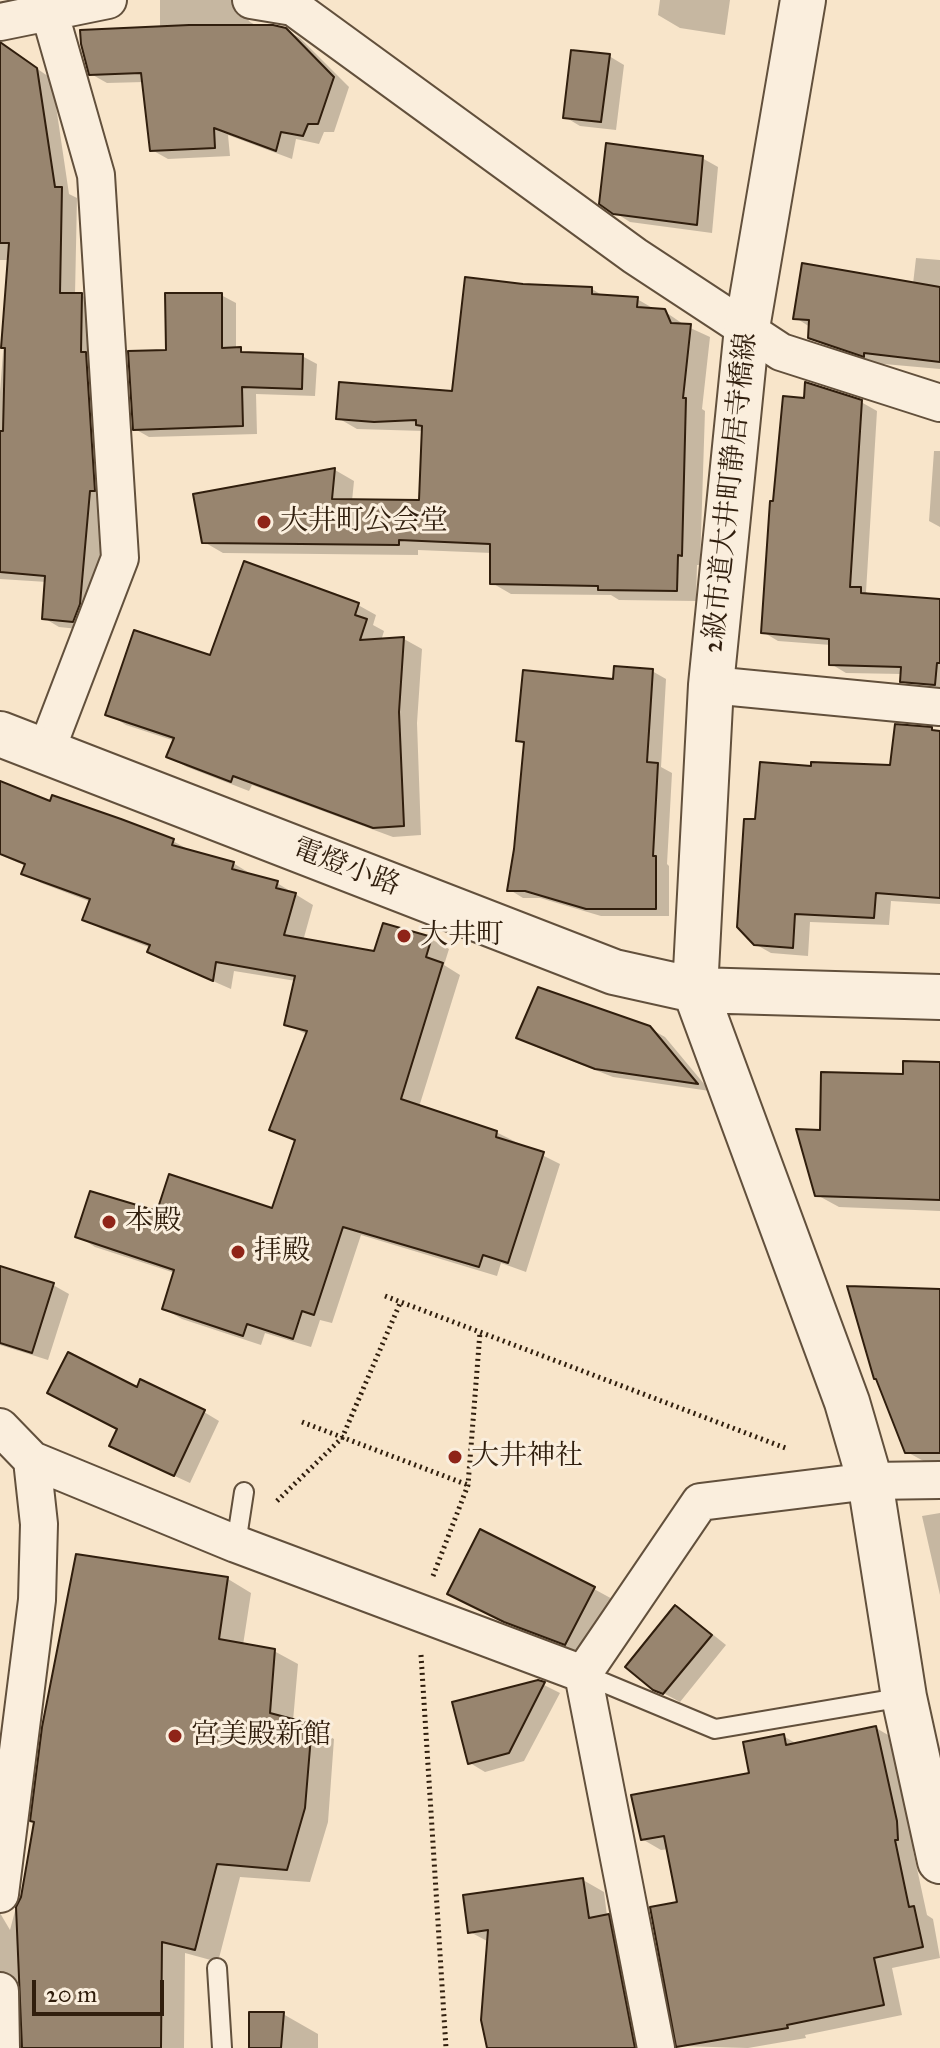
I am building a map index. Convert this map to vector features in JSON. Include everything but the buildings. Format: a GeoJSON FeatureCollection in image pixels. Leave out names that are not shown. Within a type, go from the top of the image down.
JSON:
{"type":"FeatureCollection","features":[{"type":"Feature","properties":{"kind":"street"},"geometry":{"type":"LineString","coordinates":[[0,22],[48,6],[108,0]]}},
{"type":"Feature","properties":{"kind":"street"},"geometry":{"type":"LineString","coordinates":[[251,0],[293,3],[635,256],[781,352],[940,403]]}},
{"type":"Feature","properties":{"kind":"street","name":"2級市道大井町静居寺橋線"},"geometry":{"type":"LineString","coordinates":[[695,990],[711,685],[747,328],[803,0]]}},
{"type":"Feature","properties":{"kind":"street"},"geometry":{"type":"LineString","coordinates":[[46,751],[120,558],[96,175],[48,6]]}},
{"type":"Feature","properties":{"kind":"street"},"geometry":{"type":"LineString","coordinates":[[711,685],[940,707]]}},
{"type":"Feature","properties":{"kind":"street","name":"電燈小路"},"geometry":{"type":"LineString","coordinates":[[0,734],[614,972],[695,990],[940,997]]}},
{"type":"Feature","properties":{"kind":"street"},"geometry":{"type":"LineString","coordinates":[[695,990],[847,1402],[870,1481],[904,1697],[940,1861]]}},
{"type":"Feature","properties":{"kind":"street"},"geometry":{"type":"LineString","coordinates":[[0,1427],[32,1460],[236,1544],[583,1674]]}},
{"type":"Feature","properties":{"kind":"street"},"geometry":{"type":"LineString","coordinates":[[0,1894],[37,1600],[39,1524],[32,1460]]}},
{"type":"Feature","properties":{"kind":"street"},"geometry":{"type":"LineString","coordinates":[[656,2048],[583,1674],[700,1502],[870,1481],[940,1480]]}},
{"type":"Feature","properties":{"kind":"street"},"geometry":{"type":"LineString","coordinates":[[0,1991],[1,2048]]}},
{"type":"Feature","properties":{"kind":"lane"},"geometry":{"type":"LineString","coordinates":[[236,1544],[244,1492]]}},
{"type":"Feature","properties":{"kind":"lane"},"geometry":{"type":"LineString","coordinates":[[583,1674],[715,1729],[904,1697]]}},
{"type":"Feature","properties":{"kind":"lane"},"geometry":{"type":"LineString","coordinates":[[217,1968],[222,2048]]}},
{"type":"Feature","properties":{"kind":"path"},"geometry":{"type":"LineString","coordinates":[[385,1296],[798,1453]]}},
{"type":"Feature","properties":{"kind":"path"},"geometry":{"type":"LineString","coordinates":[[277,1501],[342,1438],[401,1301]]}},
{"type":"Feature","properties":{"kind":"path"},"geometry":{"type":"LineString","coordinates":[[446,2048],[419,1614],[468,1485],[480,1332]]}},
{"type":"Feature","properties":{"kind":"path"},"geometry":{"type":"LineString","coordinates":[[302,1422],[468,1485]]}},
{"type":"Feature","properties":{"kind":"place","name":"大井町公会堂"},"geometry":{"type":"Point","coordinates":[264,522]}},
{"type":"Feature","properties":{"kind":"place","name":"大井町"},"geometry":{"type":"Point","coordinates":[404,936]}},
{"type":"Feature","properties":{"kind":"place","name":"本殿"},"geometry":{"type":"Point","coordinates":[109,1222]}},
{"type":"Feature","properties":{"kind":"place","name":"拝殿"},"geometry":{"type":"Point","coordinates":[238,1252]}},
{"type":"Feature","properties":{"kind":"place","name":"大井神社"},"geometry":{"type":"Point","coordinates":[455,1457]}},
{"type":"Feature","properties":{"kind":"place","name":"宮美殿新館"},"geometry":{"type":"Point","coordinates":[175,1736]}}]}
